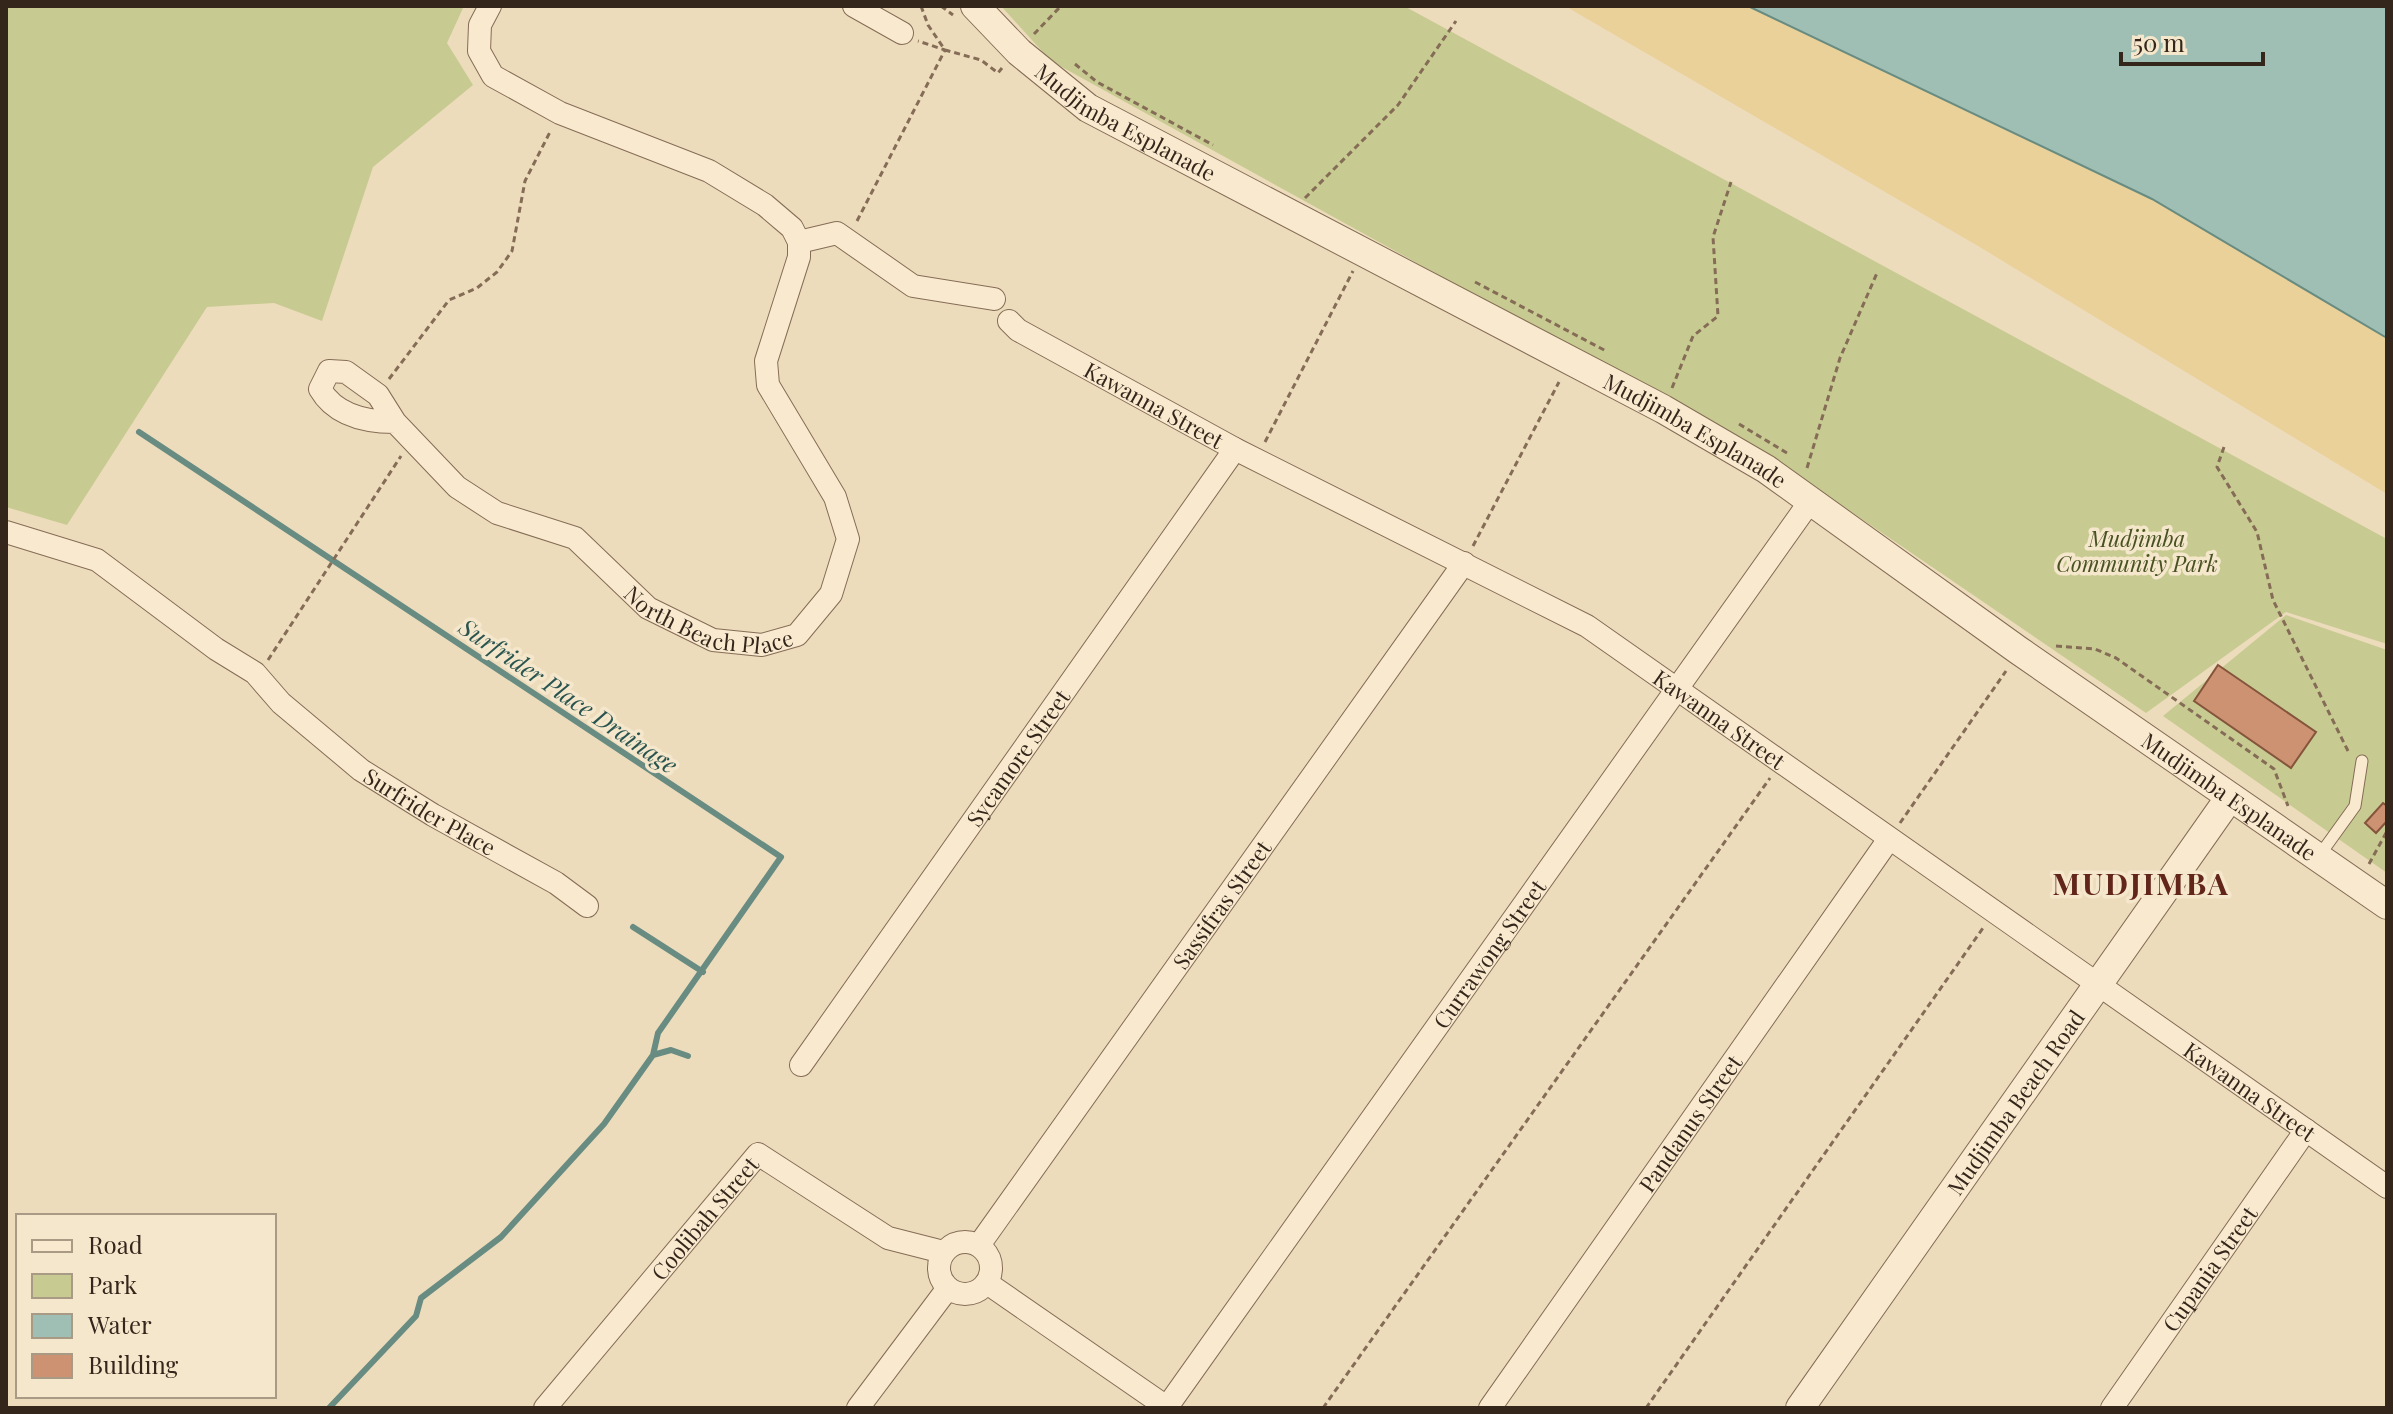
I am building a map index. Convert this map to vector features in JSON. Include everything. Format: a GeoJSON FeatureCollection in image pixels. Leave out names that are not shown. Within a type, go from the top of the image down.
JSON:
{"type":"FeatureCollection","features":[{"type":"Feature","properties":{"kind":"street"},"geometry":{"type":"LineString","coordinates":[[490,6],[480,25],[479,51],[493,76],[560,113],[709,171],[765,205],[792,228],[799,242],[837,233],[913,286],[994,299]]}},
{"type":"Feature","properties":{"kind":"street"},"geometry":{"type":"LineString","coordinates":[[854,6],[902,33]]}},
{"type":"Feature","properties":{"kind":"street","name":"Mudjimba Esplanade"},"geometry":{"type":"LineString","coordinates":[[975,6],[1012,58],[1088,108],[1663,409],[1804,495],[2387,905]]}},
{"type":"Feature","properties":{"kind":"street","name":"North Beach Place"},"geometry":{"type":"LineString","coordinates":[[401,429],[365,422],[327,401],[320,389],[329,371],[346,372],[378,395],[401,429],[457,487],[497,513],[575,538],[648,608],[713,640],[762,645],[797,635],[831,594],[848,539],[835,497],[768,385],[766,361],[799,257],[799,242]]}},
{"type":"Feature","properties":{"kind":"street","name":"Kawanna Street"},"geometry":{"type":"LineString","coordinates":[[1009,321],[1018,330],[1235,449],[1587,626],[2387,1187]]}},
{"type":"Feature","properties":{"kind":"street","name":"Sycamore Street"},"geometry":{"type":"LineString","coordinates":[[801,1065],[1235,449]]}},
{"type":"Feature","properties":{"kind":"street","name":"Currawong Street"},"geometry":{"type":"LineString","coordinates":[[1168,1408],[1677,689],[1804,495]]}},
{"type":"Feature","properties":{"kind":"street","name":"Surfrider Place"},"geometry":{"type":"LineString","coordinates":[[6,532],[17,540],[97,560],[216,649],[243,684],[281,703],[361,770],[433,815],[556,883],[587,906]]}},
{"type":"Feature","properties":{"kind":"street","name":"Sassifras Street"},"geometry":{"type":"LineString","coordinates":[[979,1245],[1464,563]]}},
{"type":"Feature","properties":{"kind":"street","name":"Mudjimba Beach Road"},"geometry":{"type":"LineString","coordinates":[[1800,1408],[2230,797]]}},
{"type":"Feature","properties":{"kind":"street","name":"Pandanus Street"},"geometry":{"type":"LineString","coordinates":[[1490,1408],[1889,839]]}},
{"type":"Feature","properties":{"kind":"street","name":"Cupania Street"},"geometry":{"type":"LineString","coordinates":[[2112,1408],[2306,1130]]}},
{"type":"Feature","properties":{"kind":"street","name":"Coolibah Street"},"geometry":{"type":"LineString","coordinates":[[545,1408],[758,1154],[888,1238],[943,1252]]}},
{"type":"Feature","properties":{"kind":"street"},"geometry":{"type":"LineString","coordinates":[[958,1242],[979,1245],[990,1259],[987,1283],[972,1293],[963,1294],[948,1288],[939,1273],[943,1252],[958,1242]]}},
{"type":"Feature","properties":{"kind":"street"},"geometry":{"type":"LineString","coordinates":[[987,1283],[1168,1408]]}},
{"type":"Feature","properties":{"kind":"street"},"geometry":{"type":"LineString","coordinates":[[858,1408],[948,1288]]}},
{"type":"Feature","properties":{"kind":"lane"},"geometry":{"type":"LineString","coordinates":[[2319,856],[2355,806],[2362,761]]}},
{"type":"Feature","properties":{"kind":"path"},"geometry":{"type":"LineString","coordinates":[[921,6],[928,25],[945,50]]}},
{"type":"Feature","properties":{"kind":"path"},"geometry":{"type":"LineString","coordinates":[[902,33],[981,60],[998,73],[1061,6]]}},
{"type":"Feature","properties":{"kind":"path"},"geometry":{"type":"LineString","coordinates":[[1295,214],[1307,195],[1398,105],[1456,21]]}},
{"type":"Feature","properties":{"kind":"path"},"geometry":{"type":"LineString","coordinates":[[853,228],[945,50]]}},
{"type":"Feature","properties":{"kind":"path"},"geometry":{"type":"LineString","coordinates":[[378,395],[449,300],[487,280],[512,251],[525,181],[560,113]]}},
{"type":"Feature","properties":{"kind":"path"},"geometry":{"type":"LineString","coordinates":[[1663,409],[1693,336],[1718,316],[1713,237],[1731,182]]}},
{"type":"Feature","properties":{"kind":"path"},"geometry":{"type":"LineString","coordinates":[[1256,460],[1363,251]]}},
{"type":"Feature","properties":{"kind":"path"},"geometry":{"type":"LineString","coordinates":[[1804,495],[1807,468],[1840,358],[1877,273]]}},
{"type":"Feature","properties":{"kind":"path"},"geometry":{"type":"LineString","coordinates":[[1464,563],[1570,361]]}},
{"type":"Feature","properties":{"kind":"path"},"geometry":{"type":"LineString","coordinates":[[268,660],[403,452],[401,429]]}},
{"type":"Feature","properties":{"kind":"path"},"geometry":{"type":"LineString","coordinates":[[2224,447],[2217,467],[2257,532],[2273,600],[2350,756],[2362,761]]}},
{"type":"Feature","properties":{"kind":"path"},"geometry":{"type":"LineString","coordinates":[[1889,839],[2008,668]]}},
{"type":"Feature","properties":{"kind":"path"},"geometry":{"type":"LineString","coordinates":[[1323,1408],[1781,763]]}},
{"type":"Feature","properties":{"kind":"path"},"geometry":{"type":"LineString","coordinates":[[2367,867],[2387,831]]}},
{"type":"Feature","properties":{"kind":"path"},"geometry":{"type":"LineString","coordinates":[[1646,1408],[1994,912]]}},
{"type":"Feature","properties":{"kind":"green space"},"geometry":{"type":"Polygon","coordinates":[[[6,6],[464,6],[447,43],[473,85],[373,167],[322,321],[274,303],[207,307],[67,525],[6,507],[6,6]]]}},
{"type":"Feature","properties":{"kind":"green space","name":"Mudjimba Community Park"},"geometry":{"type":"Polygon","coordinates":[[[1001,6],[1404,6],[2387,539],[2387,644],[2286,612],[2146,713],[1781,464],[1051,61],[1001,6]]]}},
{"type":"Feature","properties":{"kind":"green space"},"geometry":{"type":"Polygon","coordinates":[[[2286,615],[2387,650],[2387,873],[2163,716],[2286,615]]]}},
{"type":"Feature","properties":{"kind":"sand"},"geometry":{"type":"Polygon","coordinates":[[[1565,6],[1748,6],[2152,199],[2387,338],[2387,494],[1978,246],[1565,6]]]}},
{"type":"Feature","properties":{"kind":"water"},"geometry":{"type":"Polygon","coordinates":[[[1748,6],[2387,6],[2387,338],[2152,199],[1748,6]]]}},
{"type":"Feature","properties":{"kind":"building"},"geometry":{"type":"Polygon","coordinates":[[[2218,665],[2316,732],[2291,768],[2194,701],[2218,665]]]}},
{"type":"Feature","properties":{"kind":"building"},"geometry":{"type":"Polygon","coordinates":[[[2383,803],[2387,806],[2387,821],[2376,833],[2365,823],[2383,803]]]}},
{"type":"Feature","properties":{"kind":"waterway","name":"Surfrider Place Drainage"},"geometry":{"type":"LineString","coordinates":[[139,432],[781,857],[658,1033],[653,1055]]}},
{"type":"Feature","properties":{"kind":"waterway"},"geometry":{"type":"LineString","coordinates":[[633,927],[703,972]]}},
{"type":"Feature","properties":{"kind":"waterway"},"geometry":{"type":"LineString","coordinates":[[329,1408],[416,1316],[421,1298],[501,1237],[604,1124],[653,1055],[671,1050],[688,1056]]}},
{"type":"Feature","properties":{"kind":"district","name":"MUDJIMBA"},"geometry":{"type":"Point","coordinates":[2141,883]}}]}
